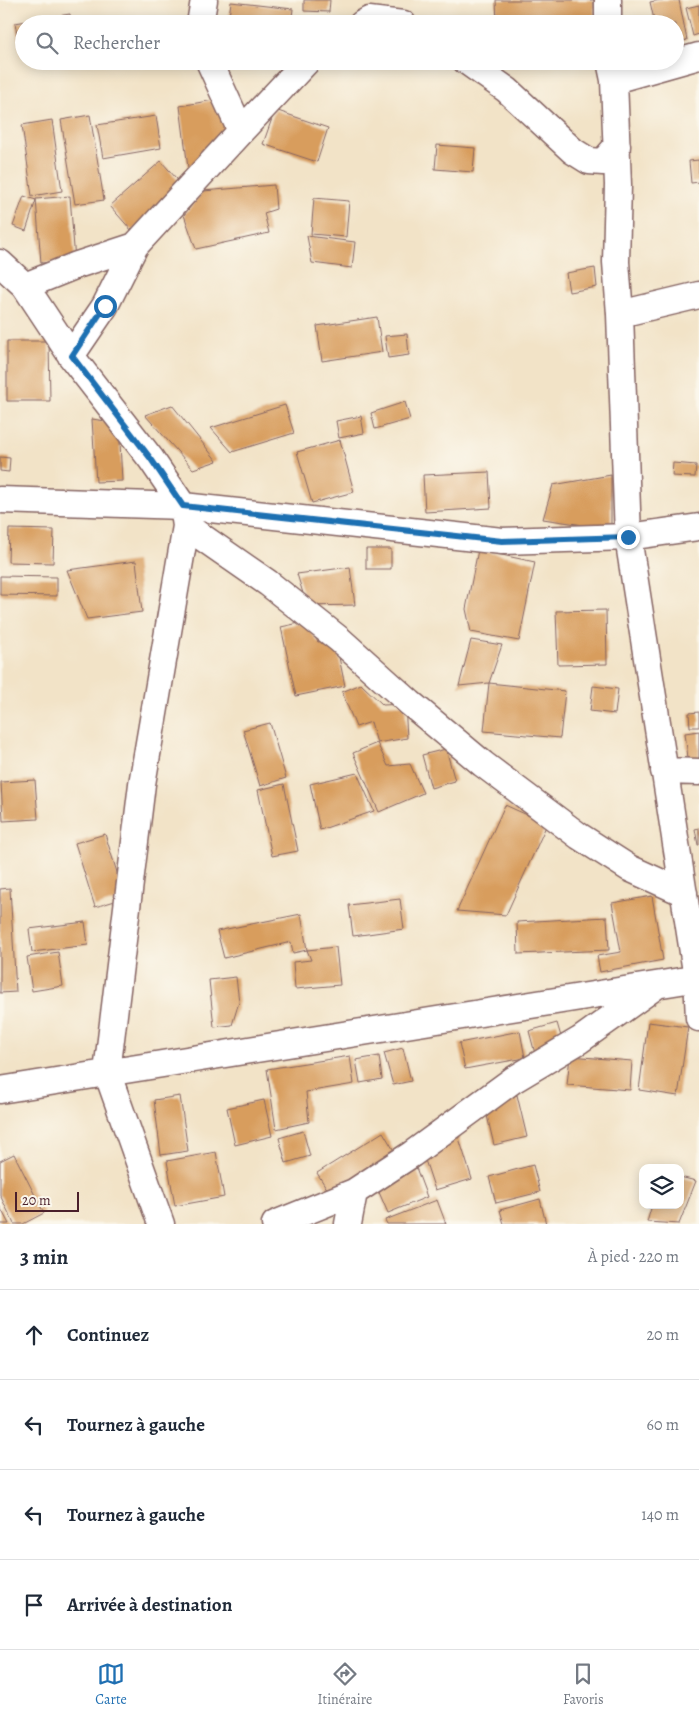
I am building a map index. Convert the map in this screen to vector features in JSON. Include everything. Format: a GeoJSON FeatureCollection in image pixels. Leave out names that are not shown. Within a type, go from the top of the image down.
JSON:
{"type":"FeatureCollection","features":[{"type":"Feature","properties":{"kind":"street"},"geometry":{"type":"LineString","coordinates":[[202,15],[204,0]]}},
{"type":"Feature","properties":{"kind":"street"},"geometry":{"type":"LineString","coordinates":[[608,0],[608,15]]}},
{"type":"Feature","properties":{"kind":"street"},"geometry":{"type":"LineString","coordinates":[[684,59],[699,56]]}},
{"type":"Feature","properties":{"kind":"street"},"geometry":{"type":"LineString","coordinates":[[213,70],[241,131]]}},
{"type":"Feature","properties":{"kind":"street"},"geometry":{"type":"LineString","coordinates":[[72,356],[105,306],[136,246],[299,70]]}},
{"type":"Feature","properties":{"kind":"street"},"geometry":{"type":"LineString","coordinates":[[479,70],[507,90],[573,151],[588,161],[604,162],[617,146]]}},
{"type":"Feature","properties":{"kind":"street"},"geometry":{"type":"LineString","coordinates":[[612,71],[617,146],[616,262],[620,314],[628,537],[698,979],[699,1018]]}},
{"type":"Feature","properties":{"kind":"street"},"geometry":{"type":"LineString","coordinates":[[25,286],[77,265],[136,246]]}},
{"type":"Feature","properties":{"kind":"street"},"geometry":{"type":"LineString","coordinates":[[0,264],[25,286],[72,356],[151,459],[185,516],[340,640],[483,764],[579,836],[629,868],[684,893]]}},
{"type":"Feature","properties":{"kind":"street"},"geometry":{"type":"LineString","coordinates":[[620,314],[699,295]]}},
{"type":"Feature","properties":{"kind":"street"},"geometry":{"type":"LineString","coordinates":[[0,500],[502,541],[628,537],[699,527]]}},
{"type":"Feature","properties":{"kind":"street"},"geometry":{"type":"LineString","coordinates":[[162,1224],[107,1072],[142,784],[185,516]]}},
{"type":"Feature","properties":{"kind":"street"},"geometry":{"type":"LineString","coordinates":[[664,771],[699,772]]}},
{"type":"Feature","properties":{"kind":"street"},"geometry":{"type":"LineString","coordinates":[[0,1090],[698,979]]}},
{"type":"Feature","properties":{"kind":"street"},"geometry":{"type":"LineString","coordinates":[[289,1222],[354,1192],[412,1154],[513,1080],[580,1040],[655,986]]}},
{"type":"Feature","properties":{"kind":"street"},"geometry":{"type":"LineString","coordinates":[[348,1224],[354,1192]]}},
{"type":"Feature","properties":{"kind":"building"},"geometry":{"type":"Polygon","coordinates":[[[304,0],[330,0],[329,12],[304,11],[304,0]]]}},
{"type":"Feature","properties":{"kind":"building"},"geometry":{"type":"Polygon","coordinates":[[[496,0],[594,0],[595,15],[497,15],[496,0]]]}},
{"type":"Feature","properties":{"kind":"building"},"geometry":{"type":"Polygon","coordinates":[[[679,0],[682,15],[653,15],[650,2],[679,0]]]}},
{"type":"Feature","properties":{"kind":"building"},"geometry":{"type":"Polygon","coordinates":[[[231,2],[293,9],[292,15],[229,15],[231,2]]]}},
{"type":"Feature","properties":{"kind":"building"},"geometry":{"type":"Polygon","coordinates":[[[699,5],[699,34],[693,36],[686,8],[699,5]]]}},
{"type":"Feature","properties":{"kind":"building"},"geometry":{"type":"Polygon","coordinates":[[[684,25],[687,40],[684,41],[684,25]]]}},
{"type":"Feature","properties":{"kind":"building"},"geometry":{"type":"Polygon","coordinates":[[[219,99],[230,132],[188,168],[180,106],[219,99]]]}},
{"type":"Feature","properties":{"kind":"building"},"geometry":{"type":"Polygon","coordinates":[[[275,110],[328,128],[317,162],[263,144],[275,110]]]}},
{"type":"Feature","properties":{"kind":"building"},"geometry":{"type":"Polygon","coordinates":[[[90,115],[104,200],[75,204],[61,120],[90,115]]]}},
{"type":"Feature","properties":{"kind":"building"},"geometry":{"type":"Polygon","coordinates":[[[156,116],[161,148],[103,158],[97,125],[156,116]]]}},
{"type":"Feature","properties":{"kind":"building"},"geometry":{"type":"Polygon","coordinates":[[[52,120],[62,191],[32,196],[22,125],[52,120]]]}},
{"type":"Feature","properties":{"kind":"building"},"geometry":{"type":"Polygon","coordinates":[[[437,145],[475,148],[473,172],[435,169],[437,145]]]}},
{"type":"Feature","properties":{"kind":"building"},"geometry":{"type":"Polygon","coordinates":[[[699,160],[699,182],[691,183],[689,161],[699,160]]]}},
{"type":"Feature","properties":{"kind":"building"},"geometry":{"type":"Polygon","coordinates":[[[161,161],[183,186],[132,231],[110,206],[161,161]]]}},
{"type":"Feature","properties":{"kind":"building"},"geometry":{"type":"Polygon","coordinates":[[[274,185],[276,209],[264,213],[269,233],[196,249],[184,215],[203,191],[274,185]]]}},
{"type":"Feature","properties":{"kind":"building"},"geometry":{"type":"Polygon","coordinates":[[[24,196],[36,200],[26,231],[13,226],[24,196]]]}},
{"type":"Feature","properties":{"kind":"building"},"geometry":{"type":"Polygon","coordinates":[[[70,196],[75,261],[41,263],[36,199],[70,196]]]}},
{"type":"Feature","properties":{"kind":"building"},"geometry":{"type":"Polygon","coordinates":[[[314,198],[349,201],[346,237],[311,234],[314,198]]]}},
{"type":"Feature","properties":{"kind":"building"},"geometry":{"type":"Polygon","coordinates":[[[307,236],[355,242],[352,268],[312,263],[307,236]]]}},
{"type":"Feature","properties":{"kind":"building"},"geometry":{"type":"Polygon","coordinates":[[[595,268],[597,287],[569,292],[566,273],[595,268]]]}},
{"type":"Feature","properties":{"kind":"building"},"geometry":{"type":"Polygon","coordinates":[[[377,317],[382,352],[322,361],[317,326],[377,317]]]}},
{"type":"Feature","properties":{"kind":"building"},"geometry":{"type":"Polygon","coordinates":[[[407,334],[409,355],[388,358],[385,336],[407,334]]]}},
{"type":"Feature","properties":{"kind":"building"},"geometry":{"type":"Polygon","coordinates":[[[7,341],[49,341],[50,401],[7,401],[7,341]]]}},
{"type":"Feature","properties":{"kind":"building"},"geometry":{"type":"Polygon","coordinates":[[[405,402],[410,419],[375,429],[371,413],[405,402]]]}},
{"type":"Feature","properties":{"kind":"building"},"geometry":{"type":"Polygon","coordinates":[[[172,405],[217,461],[193,469],[145,415],[172,405]]]}},
{"type":"Feature","properties":{"kind":"building"},"geometry":{"type":"Polygon","coordinates":[[[285,405],[294,433],[232,452],[211,428],[285,405]]]}},
{"type":"Feature","properties":{"kind":"building"},"geometry":{"type":"Polygon","coordinates":[[[361,416],[364,433],[339,438],[336,421],[361,416]]]}},
{"type":"Feature","properties":{"kind":"building"},"geometry":{"type":"Polygon","coordinates":[[[92,419],[119,423],[122,481],[96,482],[92,419]]]}},
{"type":"Feature","properties":{"kind":"building"},"geometry":{"type":"Polygon","coordinates":[[[340,440],[354,492],[312,503],[297,452],[340,440]]]}},
{"type":"Feature","properties":{"kind":"building"},"geometry":{"type":"Polygon","coordinates":[[[0,457],[10,458],[9,472],[0,471],[0,457]]]}},
{"type":"Feature","properties":{"kind":"building"},"geometry":{"type":"Polygon","coordinates":[[[673,463],[696,465],[695,477],[672,476],[673,463]]]}},
{"type":"Feature","properties":{"kind":"building"},"geometry":{"type":"Polygon","coordinates":[[[489,472],[491,508],[425,512],[423,475],[489,472]]]}},
{"type":"Feature","properties":{"kind":"building"},"geometry":{"type":"Polygon","coordinates":[[[611,475],[611,529],[543,519],[553,485],[611,475]]]}},
{"type":"Feature","properties":{"kind":"building"},"geometry":{"type":"Polygon","coordinates":[[[9,529],[54,530],[53,563],[8,562],[9,529]]]}},
{"type":"Feature","properties":{"kind":"building"},"geometry":{"type":"Polygon","coordinates":[[[366,549],[391,549],[391,569],[366,569],[366,549]]]}},
{"type":"Feature","properties":{"kind":"building"},"geometry":{"type":"Polygon","coordinates":[[[478,550],[535,562],[519,641],[471,632],[466,609],[478,550]]]}},
{"type":"Feature","properties":{"kind":"building"},"geometry":{"type":"Polygon","coordinates":[[[136,561],[142,612],[87,619],[67,570],[136,561]]]}},
{"type":"Feature","properties":{"kind":"building"},"geometry":{"type":"Polygon","coordinates":[[[350,567],[355,605],[307,606],[297,574],[350,567]]]}},
{"type":"Feature","properties":{"kind":"building"},"geometry":{"type":"Polygon","coordinates":[[[0,576],[57,577],[57,596],[0,595],[0,576]]]}},
{"type":"Feature","properties":{"kind":"building"},"geometry":{"type":"Polygon","coordinates":[[[606,610],[607,664],[558,665],[556,611],[606,610]]]}},
{"type":"Feature","properties":{"kind":"building"},"geometry":{"type":"Polygon","coordinates":[[[304,622],[318,642],[335,638],[345,686],[296,696],[281,627],[304,622]]]}},
{"type":"Feature","properties":{"kind":"building"},"geometry":{"type":"Polygon","coordinates":[[[471,640],[502,645],[489,683],[459,686],[471,640]]]}},
{"type":"Feature","properties":{"kind":"building"},"geometry":{"type":"Polygon","coordinates":[[[489,683],[565,691],[560,738],[484,731],[489,683]]]}},
{"type":"Feature","properties":{"kind":"building"},"geometry":{"type":"Polygon","coordinates":[[[361,684],[383,705],[405,704],[407,738],[377,743],[371,722],[356,727],[342,692],[361,684]]]}},
{"type":"Feature","properties":{"kind":"building"},"geometry":{"type":"Polygon","coordinates":[[[593,686],[618,689],[615,714],[590,711],[593,686]]]}},
{"type":"Feature","properties":{"kind":"building"},"geometry":{"type":"Polygon","coordinates":[[[699,712],[699,727],[690,727],[689,713],[699,712]]]}},
{"type":"Feature","properties":{"kind":"building"},"geometry":{"type":"Polygon","coordinates":[[[270,723],[286,778],[260,786],[243,730],[270,723]]]}},
{"type":"Feature","properties":{"kind":"building"},"geometry":{"type":"Polygon","coordinates":[[[699,731],[699,764],[689,766],[685,733],[699,731]]]}},
{"type":"Feature","properties":{"kind":"building"},"geometry":{"type":"Polygon","coordinates":[[[377,743],[388,766],[410,764],[423,793],[379,812],[353,753],[377,743]]]}},
{"type":"Feature","properties":{"kind":"building"},"geometry":{"type":"Polygon","coordinates":[[[446,749],[455,781],[431,788],[422,755],[446,749]]]}},
{"type":"Feature","properties":{"kind":"building"},"geometry":{"type":"Polygon","coordinates":[[[357,773],[374,811],[320,830],[310,784],[357,773]]]}},
{"type":"Feature","properties":{"kind":"building"},"geometry":{"type":"Polygon","coordinates":[[[35,780],[38,819],[3,821],[1,782],[35,780]]]}},
{"type":"Feature","properties":{"kind":"building"},"geometry":{"type":"Polygon","coordinates":[[[284,784],[298,851],[272,856],[258,790],[284,784]]]}},
{"type":"Feature","properties":{"kind":"building"},"geometry":{"type":"Polygon","coordinates":[[[505,805],[547,824],[506,915],[457,911],[505,805]]]}},
{"type":"Feature","properties":{"kind":"building"},"geometry":{"type":"Polygon","coordinates":[[[699,828],[699,845],[698,845],[695,829],[699,828]]]}},
{"type":"Feature","properties":{"kind":"building"},"geometry":{"type":"Polygon","coordinates":[[[105,834],[125,898],[95,907],[75,843],[105,834]]]}},
{"type":"Feature","properties":{"kind":"building"},"geometry":{"type":"Polygon","coordinates":[[[10,888],[16,992],[0,993],[0,889],[10,888]]]}},
{"type":"Feature","properties":{"kind":"building"},"geometry":{"type":"Polygon","coordinates":[[[652,896],[663,960],[600,972],[597,956],[621,952],[612,903],[652,896]]]}},
{"type":"Feature","properties":{"kind":"building"},"geometry":{"type":"Polygon","coordinates":[[[400,899],[404,929],[353,936],[349,905],[400,899]]]}},
{"type":"Feature","properties":{"kind":"building"},"geometry":{"type":"Polygon","coordinates":[[[301,914],[307,950],[293,953],[291,942],[224,958],[217,931],[301,914]]]}},
{"type":"Feature","properties":{"kind":"building"},"geometry":{"type":"Polygon","coordinates":[[[607,917],[609,950],[518,954],[517,922],[607,917]]]}},
{"type":"Feature","properties":{"kind":"building"},"geometry":{"type":"Polygon","coordinates":[[[85,922],[88,945],[32,952],[29,929],[85,922]]]}},
{"type":"Feature","properties":{"kind":"building"},"geometry":{"type":"Polygon","coordinates":[[[336,947],[340,985],[295,989],[293,962],[311,960],[307,950],[336,947]]]}},
{"type":"Feature","properties":{"kind":"building"},"geometry":{"type":"Polygon","coordinates":[[[58,952],[63,986],[32,991],[27,957],[58,952]]]}},
{"type":"Feature","properties":{"kind":"building"},"geometry":{"type":"Polygon","coordinates":[[[236,977],[239,1002],[232,1025],[214,1027],[209,980],[236,977]]]}},
{"type":"Feature","properties":{"kind":"building"},"geometry":{"type":"Polygon","coordinates":[[[648,1022],[688,1027],[678,1096],[639,1090],[648,1022]]]}},
{"type":"Feature","properties":{"kind":"building"},"geometry":{"type":"Polygon","coordinates":[[[557,1023],[562,1040],[537,1061],[529,1031],[557,1023]]]}},
{"type":"Feature","properties":{"kind":"building"},"geometry":{"type":"Polygon","coordinates":[[[520,1031],[525,1058],[465,1069],[459,1043],[520,1031]]]}},
{"type":"Feature","properties":{"kind":"building"},"geometry":{"type":"Polygon","coordinates":[[[403,1048],[411,1081],[393,1085],[384,1053],[403,1048]]]}},
{"type":"Feature","properties":{"kind":"building"},"geometry":{"type":"Polygon","coordinates":[[[350,1056],[354,1084],[306,1092],[309,1122],[276,1129],[267,1069],[350,1056]]]}},
{"type":"Feature","properties":{"kind":"building"},"geometry":{"type":"Polygon","coordinates":[[[379,1056],[382,1079],[360,1083],[356,1060],[379,1056]]]}},
{"type":"Feature","properties":{"kind":"building"},"geometry":{"type":"Polygon","coordinates":[[[570,1056],[632,1061],[630,1090],[567,1085],[570,1056]]]}},
{"type":"Feature","properties":{"kind":"building"},"geometry":{"type":"Polygon","coordinates":[[[517,1095],[527,1137],[494,1145],[484,1103],[517,1095]]]}},
{"type":"Feature","properties":{"kind":"building"},"geometry":{"type":"Polygon","coordinates":[[[180,1096],[188,1151],[161,1155],[154,1100],[180,1096]]]}},
{"type":"Feature","properties":{"kind":"building"},"geometry":{"type":"Polygon","coordinates":[[[264,1100],[272,1136],[235,1145],[227,1108],[264,1100]]]}},
{"type":"Feature","properties":{"kind":"building"},"geometry":{"type":"Polygon","coordinates":[[[303,1131],[310,1156],[286,1163],[279,1138],[303,1131]]]}},
{"type":"Feature","properties":{"kind":"building"},"geometry":{"type":"Polygon","coordinates":[[[383,1132],[399,1159],[329,1192],[317,1173],[383,1132]]]}},
{"type":"Feature","properties":{"kind":"building"},"geometry":{"type":"Polygon","coordinates":[[[458,1135],[472,1179],[435,1190],[424,1157],[458,1135]]]}},
{"type":"Feature","properties":{"kind":"building"},"geometry":{"type":"Polygon","coordinates":[[[216,1152],[224,1197],[175,1206],[167,1161],[216,1152]]]}},
{"type":"Feature","properties":{"kind":"building"},"geometry":{"type":"Polygon","coordinates":[[[14,1154],[44,1213],[23,1224],[14,1224],[0,1195],[0,1161],[14,1154]]]}},
{"type":"Feature","properties":{"kind":"building"},"geometry":{"type":"Polygon","coordinates":[[[415,1165],[427,1197],[388,1213],[378,1190],[415,1165]]]}},
{"type":"Feature","properties":{"kind":"building"},"geometry":{"type":"Polygon","coordinates":[[[533,1165],[540,1192],[496,1203],[489,1177],[533,1165]]]}},
{"type":"Feature","properties":{"kind":"building"},"geometry":{"type":"Polygon","coordinates":[[[684,1178],[696,1181],[679,1224],[647,1222],[651,1209],[684,1209],[684,1178]]]}},
{"type":"Feature","properties":{"kind":"building"},"geometry":{"type":"Polygon","coordinates":[[[540,1199],[546,1224],[504,1224],[500,1210],[540,1199]]]}},
{"type":"Feature","properties":{"kind":"building"},"geometry":{"type":"Polygon","coordinates":[[[437,1200],[446,1224],[387,1224],[385,1220],[437,1200]]]}},
{"type":"Feature","properties":{"kind":"building"},"geometry":{"type":"Polygon","coordinates":[[[0,1207],[9,1224],[0,1224],[0,1207]]]}},
{"type":"Feature","properties":{"kind":"route"},"geometry":{"type":"LineString","coordinates":[[105,306],[72,356],[151,459],[183,506],[502,541],[628,537]]}}]}
